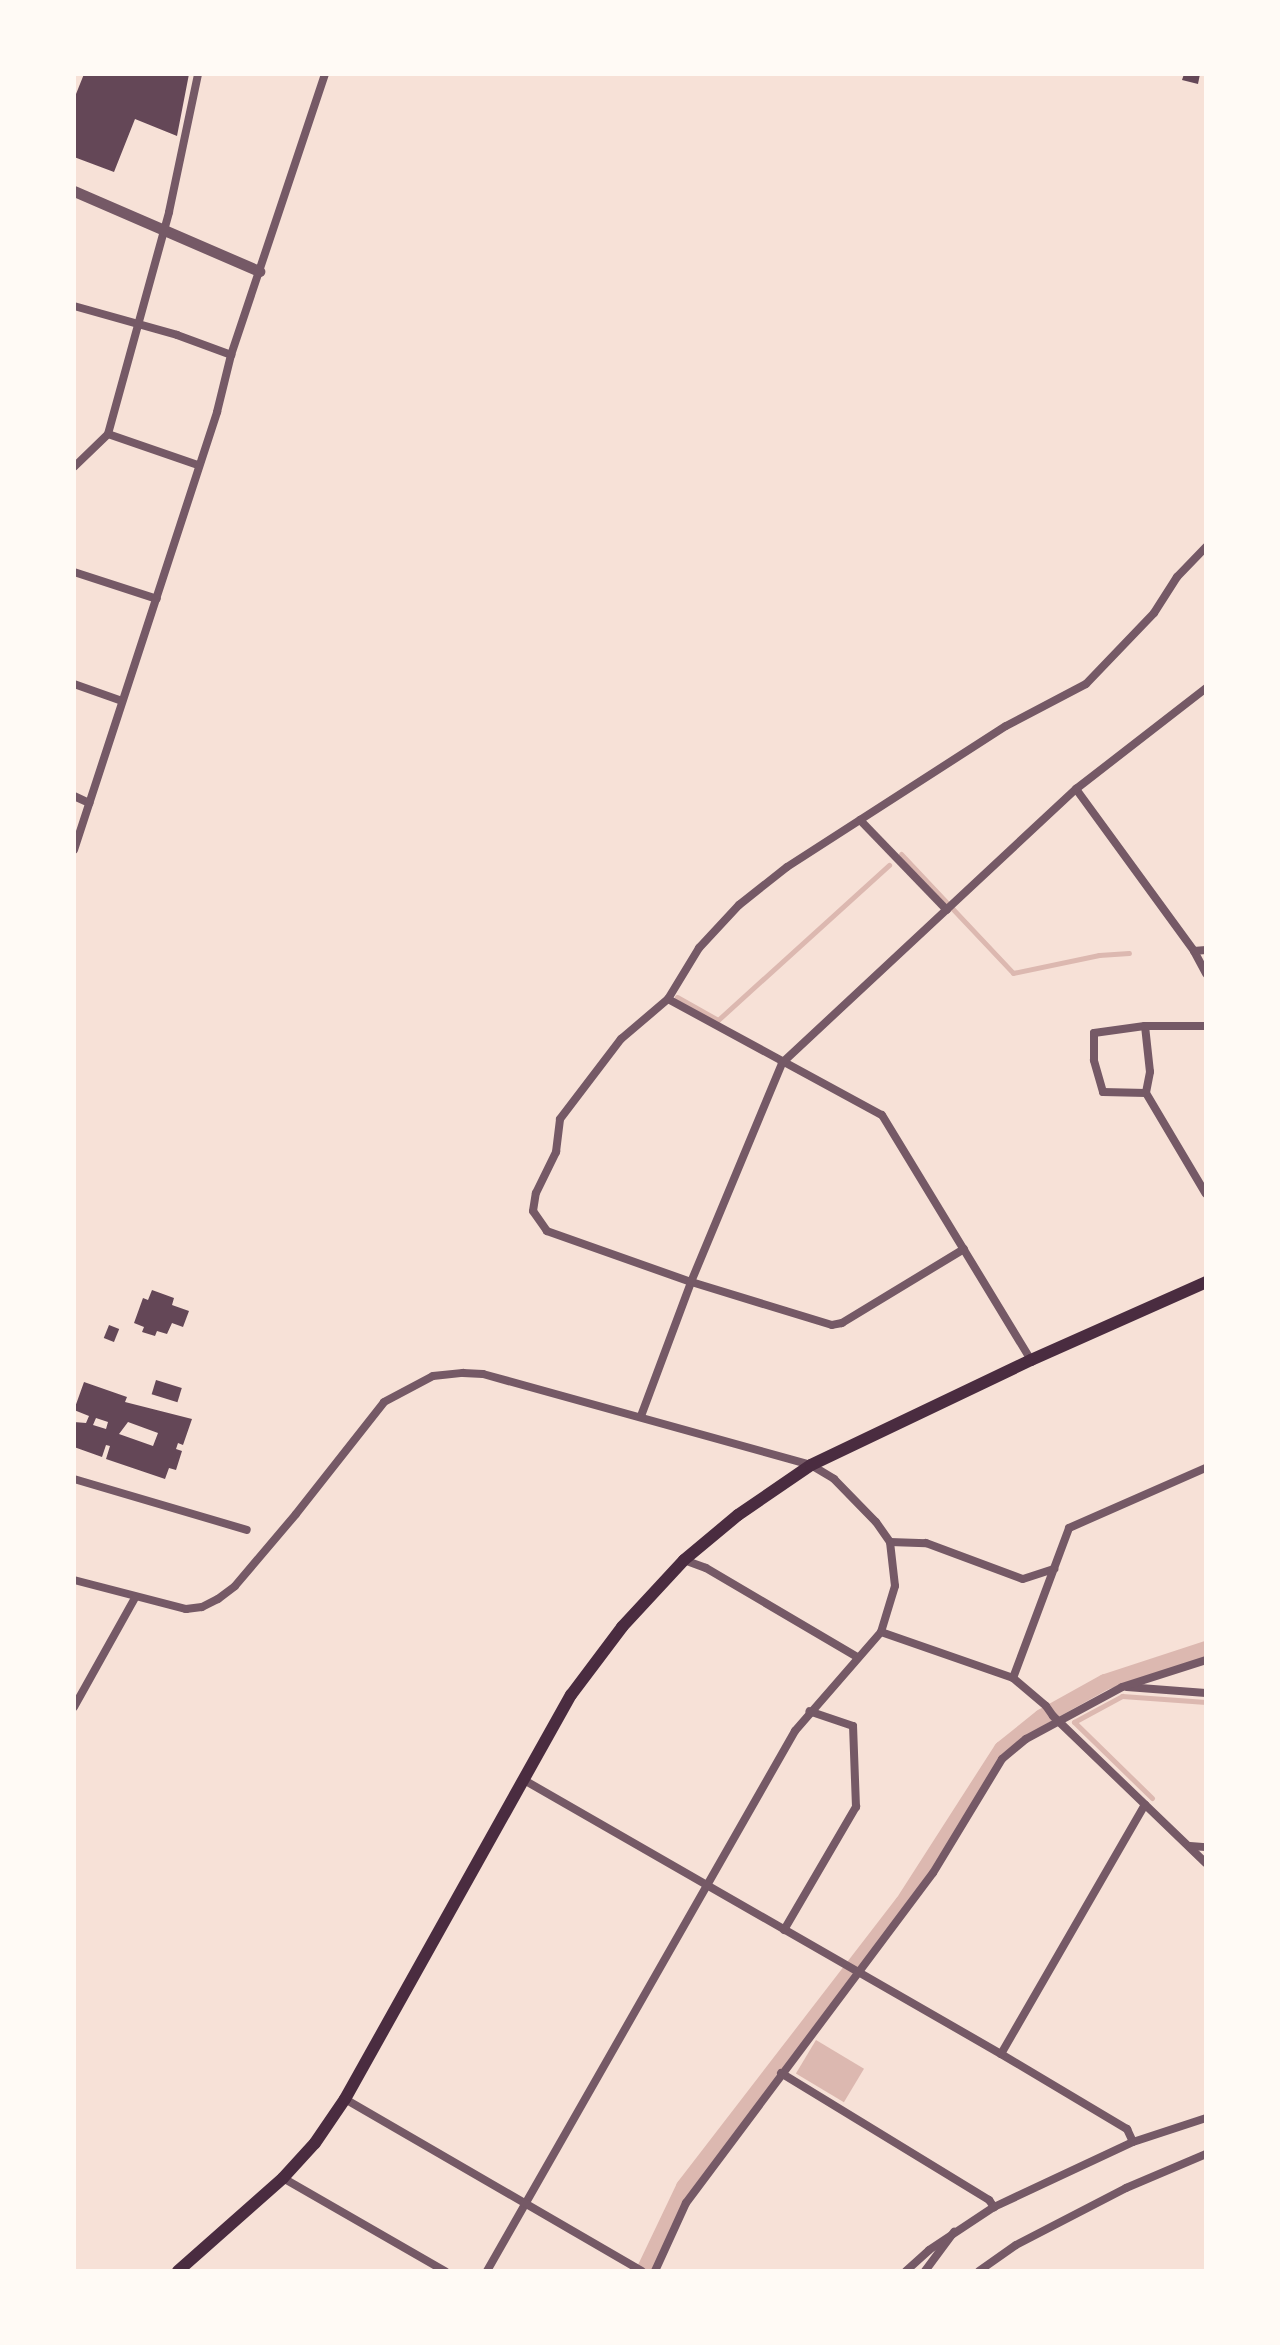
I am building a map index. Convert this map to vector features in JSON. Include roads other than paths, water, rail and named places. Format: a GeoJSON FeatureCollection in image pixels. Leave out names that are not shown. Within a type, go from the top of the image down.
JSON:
{"type":"FeatureCollection","features":[{"type":"Feature","properties":{"kind":"main road"},"geometry":{"type":"LineString","coordinates":[[178,2271],[283,2178],[315,2143],[345,2099],[571,1695],[600,1654],[684,1560],[738,1515],[811,1465],[1031,1360],[1206,1282]]}},
{"type":"Feature","properties":{"kind":"street"},"geometry":{"type":"LineString","coordinates":[[74,467],[108,434],[163,230],[198,74]]}},
{"type":"Feature","properties":{"kind":"street"},"geometry":{"type":"LineString","coordinates":[[74,850],[217,412],[231,355],[325,74]]}},
{"type":"Feature","properties":{"kind":"street"},"geometry":{"type":"LineString","coordinates":[[74,191],[259,271]]}},
{"type":"Feature","properties":{"kind":"street"},"geometry":{"type":"LineString","coordinates":[[74,306],[231,355]]}},
{"type":"Feature","properties":{"kind":"street"},"geometry":{"type":"LineString","coordinates":[[108,434],[198,465]]}},
{"type":"Feature","properties":{"kind":"street"},"geometry":{"type":"LineString","coordinates":[[964,1249],[842,1323],[832,1325],[691,1282],[547,1231],[533,1211],[536,1193],[556,1152],[560,1119],[621,1039],[668,999],[699,948],[739,905],[787,867],[1006,726],[1086,684],[1154,613],[1177,577],[1206,547]]}},
{"type":"Feature","properties":{"kind":"street"},"geometry":{"type":"LineString","coordinates":[[1200,556],[1206,567]]}},
{"type":"Feature","properties":{"kind":"street"},"geometry":{"type":"LineString","coordinates":[[74,572],[157,599]]}},
{"type":"Feature","properties":{"kind":"street"},"geometry":{"type":"LineString","coordinates":[[74,684],[122,701]]}},
{"type":"Feature","properties":{"kind":"street"},"geometry":{"type":"LineString","coordinates":[[641,1416],[691,1282],[782,1063],[1076,789],[1206,688]]}},
{"type":"Feature","properties":{"kind":"street"},"geometry":{"type":"LineString","coordinates":[[1076,789],[1194,951],[1206,974]]}},
{"type":"Feature","properties":{"kind":"street"},"geometry":{"type":"LineString","coordinates":[[74,796],[89,803]]}},
{"type":"Feature","properties":{"kind":"street"},"geometry":{"type":"LineString","coordinates":[[860,820],[947,910]]}},
{"type":"Feature","properties":{"kind":"street"},"geometry":{"type":"LineString","coordinates":[[1194,951],[1206,950]]}},
{"type":"Feature","properties":{"kind":"street"},"geometry":{"type":"LineString","coordinates":[[668,999],[882,1115],[1031,1360]]}},
{"type":"Feature","properties":{"kind":"street"},"geometry":{"type":"LineString","coordinates":[[1145,1026],[1150,1072],[1146,1093],[1206,1194]]}},
{"type":"Feature","properties":{"kind":"street"},"geometry":{"type":"LineString","coordinates":[[1146,1093],[1103,1092],[1094,1060],[1094,1033],[1145,1026],[1206,1026]]}},
{"type":"Feature","properties":{"kind":"street"},"geometry":{"type":"LineString","coordinates":[[74,1580],[186,1609],[202,1607],[218,1599],[235,1586],[296,1514],[373,1414],[398,1392],[433,1376],[483,1374],[811,1465],[834,1479],[876,1522],[890,1542],[895,1586],[881,1632],[809,1711],[487,2271]]}},
{"type":"Feature","properties":{"kind":"street"},"geometry":{"type":"LineString","coordinates":[[1013,1678],[1069,1528],[1206,1468]]}},
{"type":"Feature","properties":{"kind":"street"},"geometry":{"type":"LineString","coordinates":[[74,1479],[247,1530]]}},
{"type":"Feature","properties":{"kind":"street"},"geometry":{"type":"LineString","coordinates":[[890,1542],[926,1543],[1023,1579],[1054,1569]]}},
{"type":"Feature","properties":{"kind":"street"},"geometry":{"type":"LineString","coordinates":[[684,1560],[706,1568],[857,1657]]}},
{"type":"Feature","properties":{"kind":"street"},"geometry":{"type":"LineString","coordinates":[[74,1707],[135,1598]]}},
{"type":"Feature","properties":{"kind":"street"},"geometry":{"type":"LineString","coordinates":[[881,1632],[1013,1678],[1046,1706],[1206,1863]]}},
{"type":"Feature","properties":{"kind":"street"},"geometry":{"type":"LineString","coordinates":[[655,2271],[686,2203],[933,1873],[991,1772],[1014,1748],[1056,1719],[1122,1687],[1206,1660]]}},
{"type":"Feature","properties":{"kind":"street"},"geometry":{"type":"LineString","coordinates":[[1122,1687],[1206,1693]]}},
{"type":"Feature","properties":{"kind":"street"},"geometry":{"type":"LineString","coordinates":[[784,1930],[856,1807],[853,1726],[809,1711]]}},
{"type":"Feature","properties":{"kind":"street"},"geometry":{"type":"LineString","coordinates":[[524,1780],[1001,2054],[1127,2129],[1133,2142]]}},
{"type":"Feature","properties":{"kind":"street"},"geometry":{"type":"LineString","coordinates":[[1001,2054],[1145,1805]]}},
{"type":"Feature","properties":{"kind":"street"},"geometry":{"type":"LineString","coordinates":[[1190,1846],[1206,1847]]}},
{"type":"Feature","properties":{"kind":"street"},"geometry":{"type":"LineString","coordinates":[[781,2073],[989,2200],[994,2207]]}},
{"type":"Feature","properties":{"kind":"street"},"geometry":{"type":"LineString","coordinates":[[345,2099],[642,2271]]}},
{"type":"Feature","properties":{"kind":"street"},"geometry":{"type":"LineString","coordinates":[[906,2271],[955,2231],[994,2207],[1133,2142],[1206,2118]]}},
{"type":"Feature","properties":{"kind":"street"},"geometry":{"type":"LineString","coordinates":[[979,2271],[1016,2245],[1126,2188],[1206,2154]]}},
{"type":"Feature","properties":{"kind":"street"},"geometry":{"type":"LineString","coordinates":[[283,2178],[445,2271]]}},
{"type":"Feature","properties":{"kind":"street"},"geometry":{"type":"LineString","coordinates":[[925,2271],[955,2231]]}},
{"type":"Feature","properties":{"kind":"waterway"},"geometry":{"type":"LineString","coordinates":[[901,854],[1013,973],[1099,955],[1129,953]]}},
{"type":"Feature","properties":{"kind":"waterway"},"geometry":{"type":"LineString","coordinates":[[677,997],[718,1020],[889,865]]}},
{"type":"Feature","properties":{"kind":"waterway"},"geometry":{"type":"LineString","coordinates":[[644,2271],[684,2187],[903,1903],[1002,1749],[1042,1717],[1105,1682],[1206,1649]]}},
{"type":"Feature","properties":{"kind":"waterway"},"geometry":{"type":"LineString","coordinates":[[1152,1798],[1074,1722],[1122,1696],[1206,1702]]}}]}
